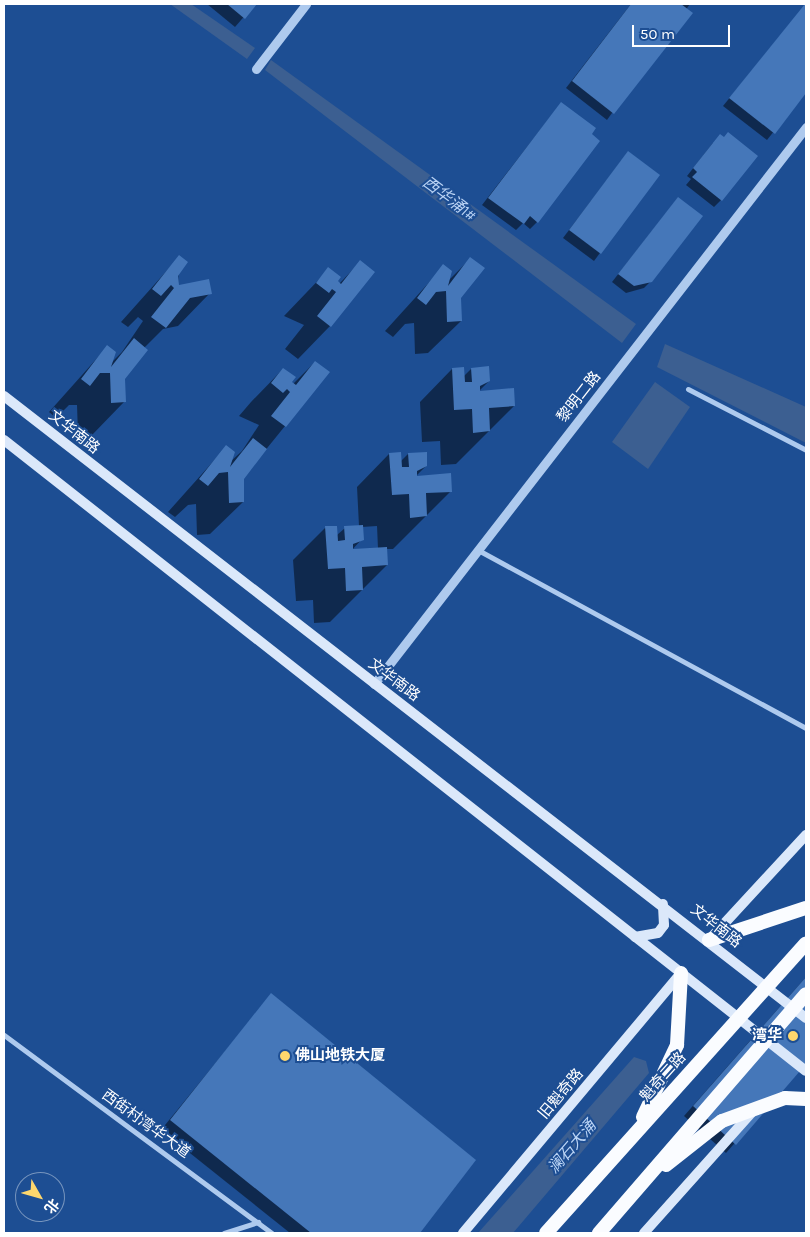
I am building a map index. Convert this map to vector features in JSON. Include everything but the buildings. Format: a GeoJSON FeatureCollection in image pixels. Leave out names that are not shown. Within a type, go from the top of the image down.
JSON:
{"type":"FeatureCollection","features":[{"type":"Feature","properties":{"kind":"highway"},"geometry":{"type":"LineString","coordinates":[[709,940],[806,908]]}},
{"type":"Feature","properties":{"kind":"highway","name":"魁奇二路"},"geometry":{"type":"LineString","coordinates":[[546,1233],[806,943]]}},
{"type":"Feature","properties":{"kind":"highway"},"geometry":{"type":"LineString","coordinates":[[636,1131],[677,1045],[681,973]]}},
{"type":"Feature","properties":{"kind":"highway"},"geometry":{"type":"LineString","coordinates":[[599,1233],[806,994]]}},
{"type":"Feature","properties":{"kind":"highway"},"geometry":{"type":"LineString","coordinates":[[628,1199],[722,1121],[758,1105],[785,1098],[806,1099]]}},
{"type":"Feature","properties":{"kind":"main road","name":"文华南路"},"geometry":{"type":"LineString","coordinates":[[4,396],[374,684],[663,904],[806,1018]]}},
{"type":"Feature","properties":{"kind":"main road"},"geometry":{"type":"LineString","coordinates":[[4,440],[765,1041],[806,1071]]}},
{"type":"Feature","properties":{"kind":"main road"},"geometry":{"type":"LineString","coordinates":[[709,940],[806,835]]}},
{"type":"Feature","properties":{"kind":"main road"},"geometry":{"type":"LineString","coordinates":[[635,937],[658,933],[664,926],[663,904]]}},
{"type":"Feature","properties":{"kind":"main road","name":"旧魁奇路"},"geometry":{"type":"LineString","coordinates":[[463,1233],[681,973]]}},
{"type":"Feature","properties":{"kind":"main road"},"geometry":{"type":"LineString","coordinates":[[644,1233],[758,1105]]}},
{"type":"Feature","properties":{"kind":"street"},"geometry":{"type":"LineString","coordinates":[[256,69],[306,4]]}},
{"type":"Feature","properties":{"kind":"street","name":"黎明二路"},"geometry":{"type":"LineString","coordinates":[[374,684],[806,127]]}},
{"type":"Feature","properties":{"kind":"street"},"geometry":{"type":"LineString","coordinates":[[688,389],[806,450]]}},
{"type":"Feature","properties":{"kind":"street"},"geometry":{"type":"LineString","coordinates":[[478,550],[806,728]]}},
{"type":"Feature","properties":{"kind":"street","name":"西街村湾华大道"},"geometry":{"type":"LineString","coordinates":[[4,1035],[272,1233]]}},
{"type":"Feature","properties":{"kind":"street"},"geometry":{"type":"LineString","coordinates":[[224,1233],[258,1222]]}},
{"type":"Feature","properties":{"kind":"water"},"geometry":{"type":"Polygon","coordinates":[[[170,4],[191,4],[255,48],[247,59],[170,4]]]}},
{"type":"Feature","properties":{"kind":"water","name":"西华涌1#"},"geometry":{"type":"Polygon","coordinates":[[[271,60],[636,324],[622,343],[265,70],[271,60]]]}},
{"type":"Feature","properties":{"kind":"water"},"geometry":{"type":"Polygon","coordinates":[[[665,344],[806,407],[806,443],[657,367],[665,344]]]}},
{"type":"Feature","properties":{"kind":"water"},"geometry":{"type":"Polygon","coordinates":[[[655,382],[690,407],[648,469],[612,442],[655,382]]]}},
{"type":"Feature","properties":{"kind":"water","name":"澜石大涌"},"geometry":{"type":"Polygon","coordinates":[[[634,1057],[646,1061],[649,1073],[513,1233],[478,1233],[634,1057]]]}},
{"type":"Feature","properties":{"kind":"place","name":"湾华"},"geometry":{"type":"Point","coordinates":[793,1036]}},
{"type":"Feature","properties":{"kind":"place","name":"佛山地铁大厦"},"geometry":{"type":"Point","coordinates":[285,1056]}}]}
